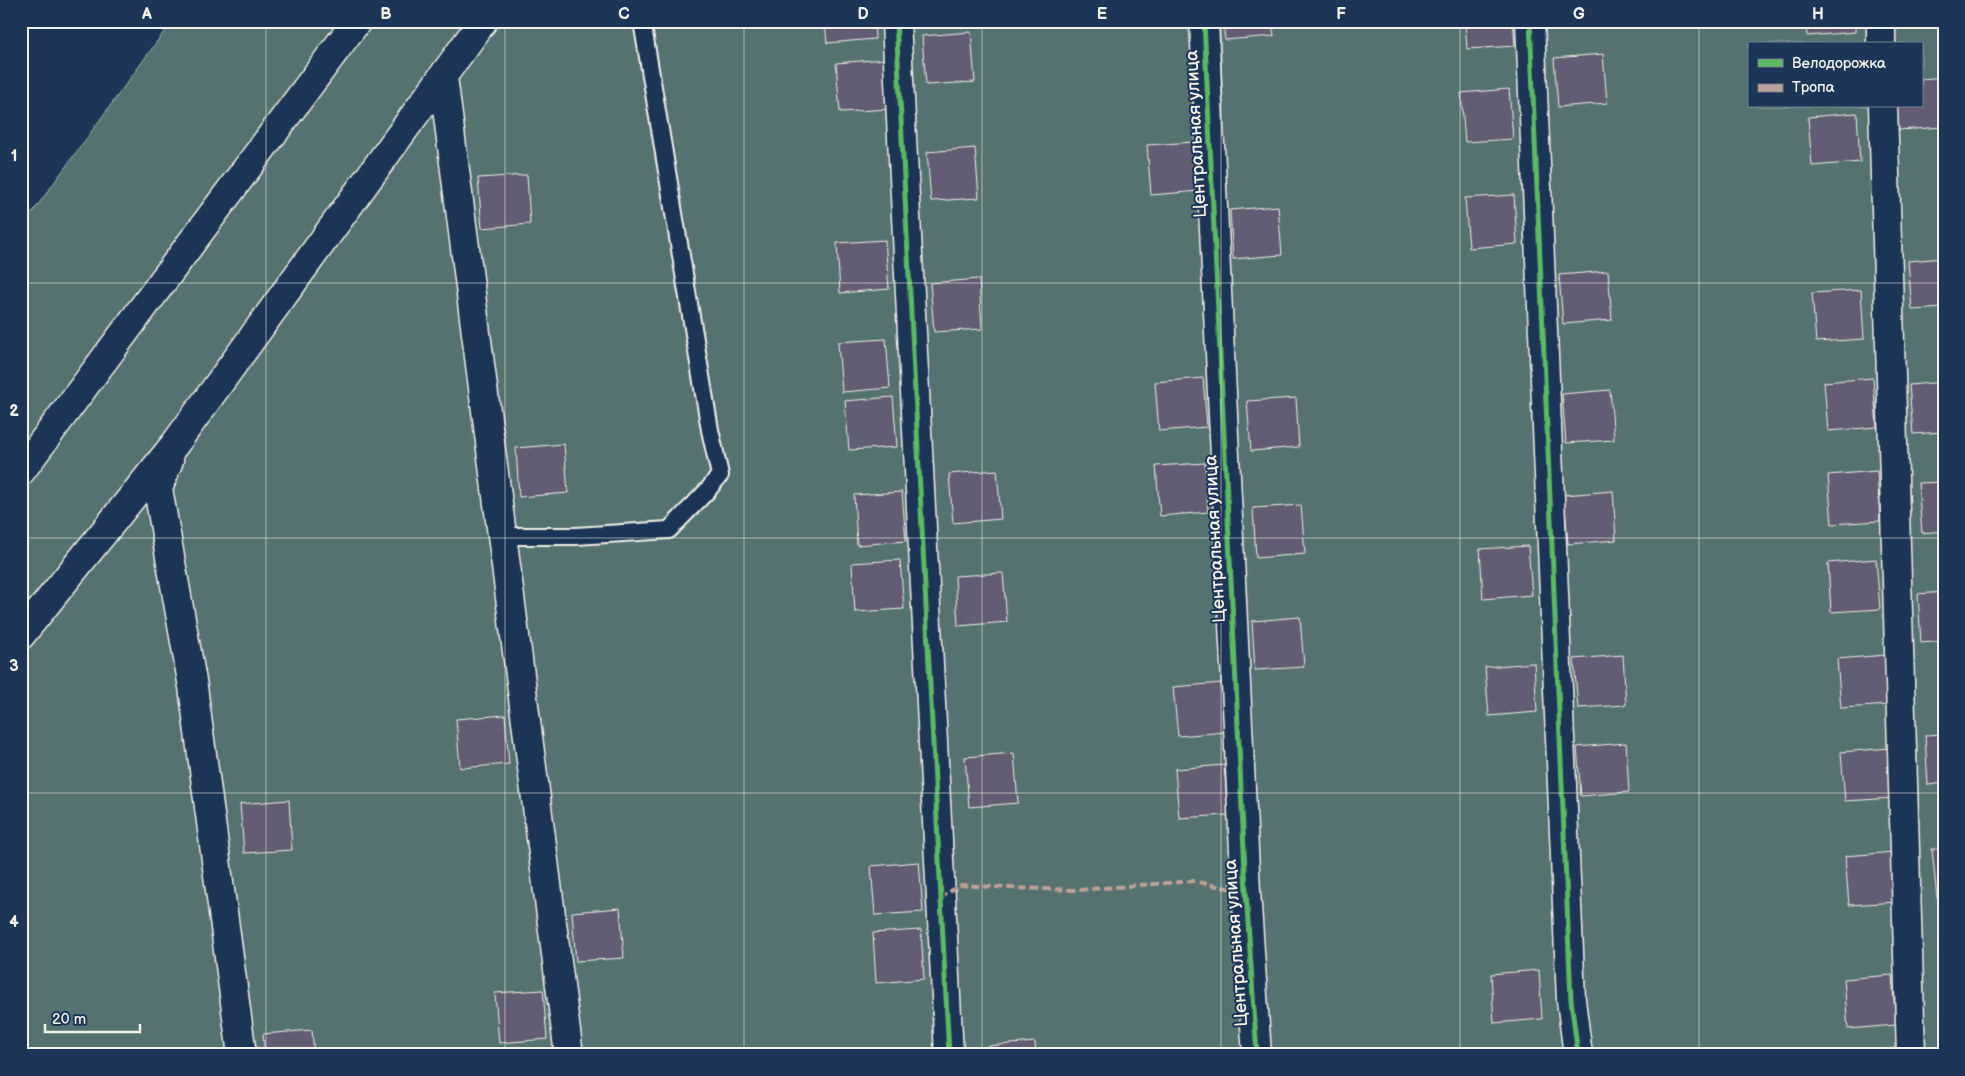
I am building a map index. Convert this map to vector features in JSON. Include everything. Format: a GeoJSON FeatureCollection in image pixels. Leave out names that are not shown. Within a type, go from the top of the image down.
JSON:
{"type":"FeatureCollection","features":[{"type":"Feature","properties":{"kind":"street"},"geometry":{"type":"LineString","coordinates":[[21,471],[357,21]]}},
{"type":"Feature","properties":{"kind":"street"},"geometry":{"type":"LineString","coordinates":[[21,635],[175,444],[483,21]]}},
{"type":"Feature","properties":{"kind":"street"},"geometry":{"type":"LineString","coordinates":[[896,21],[949,1055]]}},
{"type":"Feature","properties":{"kind":"street","name":"Центральная улица"},"geometry":{"type":"LineString","coordinates":[[1204,21],[1246,892],[1257,1055]]}},
{"type":"Feature","properties":{"kind":"street"},"geometry":{"type":"LineString","coordinates":[[1530,21],[1570,1000],[1578,1055]]}},
{"type":"Feature","properties":{"kind":"street"},"geometry":{"type":"LineString","coordinates":[[1881,21],[1881,42]]}},
{"type":"Feature","properties":{"kind":"street"},"geometry":{"type":"LineString","coordinates":[[443,77],[568,1055]]}},
{"type":"Feature","properties":{"kind":"street"},"geometry":{"type":"LineString","coordinates":[[1883,108],[1911,1055]]}},
{"type":"Feature","properties":{"kind":"street"},"geometry":{"type":"LineString","coordinates":[[175,444],[158,489],[194,687],[242,1055]]}},
{"type":"Feature","properties":{"kind":"lane"},"geometry":{"type":"LineString","coordinates":[[501,536],[576,536],[669,530],[708,491],[720,475],[710,430],[642,21]]}},
{"type":"Feature","properties":{"kind":"green space"},"geometry":{"type":"Polygon","coordinates":[[[172,21],[1944,21],[1944,1055],[21,1055],[21,228],[172,21]]]}},
{"type":"Feature","properties":{"kind":"building"},"geometry":{"type":"Polygon","coordinates":[[[825,21],[874,21],[875,39],[827,43],[825,21]]]}},
{"type":"Feature","properties":{"kind":"building"},"geometry":{"type":"Polygon","coordinates":[[[1223,21],[1272,21],[1274,36],[1225,40],[1223,21]]]}},
{"type":"Feature","properties":{"kind":"building"},"geometry":{"type":"Polygon","coordinates":[[[1465,21],[1513,21],[1515,46],[1467,49],[1465,21]]]}},
{"type":"Feature","properties":{"kind":"building"},"geometry":{"type":"Polygon","coordinates":[[[1806,21],[1855,21],[1855,32],[1807,36],[1806,21]]]}},
{"type":"Feature","properties":{"kind":"building"},"geometry":{"type":"Polygon","coordinates":[[[971,32],[975,82],[926,85],[922,36],[971,32]]]}},
{"type":"Feature","properties":{"kind":"building"},"geometry":{"type":"Polygon","coordinates":[[[1603,54],[1607,103],[1558,107],[1554,58],[1603,54]]]}},
{"type":"Feature","properties":{"kind":"building"},"geometry":{"type":"Polygon","coordinates":[[[885,59],[889,109],[840,112],[836,63],[885,59]]]}},
{"type":"Feature","properties":{"kind":"building"},"geometry":{"type":"Polygon","coordinates":[[[1944,77],[1944,127],[1899,130],[1897,108],[1922,108],[1922,79],[1944,77]]]}},
{"type":"Feature","properties":{"kind":"building"},"geometry":{"type":"Polygon","coordinates":[[[1509,89],[1513,139],[1465,142],[1461,93],[1509,89]]]}},
{"type":"Feature","properties":{"kind":"building"},"geometry":{"type":"Polygon","coordinates":[[[1857,113],[1860,162],[1812,166],[1808,117],[1857,113]]]}},
{"type":"Feature","properties":{"kind":"building"},"geometry":{"type":"Polygon","coordinates":[[[1195,142],[1199,191],[1151,195],[1147,145],[1195,142]]]}},
{"type":"Feature","properties":{"kind":"building"},"geometry":{"type":"Polygon","coordinates":[[[975,148],[979,198],[931,201],[927,152],[975,148]]]}},
{"type":"Feature","properties":{"kind":"building"},"geometry":{"type":"Polygon","coordinates":[[[527,175],[530,224],[482,228],[478,178],[527,175]]]}},
{"type":"Feature","properties":{"kind":"building"},"geometry":{"type":"Polygon","coordinates":[[[1514,195],[1517,244],[1469,248],[1465,198],[1514,195]]]}},
{"type":"Feature","properties":{"kind":"building"},"geometry":{"type":"Polygon","coordinates":[[[1278,206],[1282,255],[1233,259],[1230,210],[1278,206]]]}},
{"type":"Feature","properties":{"kind":"building"},"geometry":{"type":"Polygon","coordinates":[[[885,240],[889,289],[840,293],[837,243],[885,240]]]}},
{"type":"Feature","properties":{"kind":"building"},"geometry":{"type":"Polygon","coordinates":[[[1944,258],[1944,308],[1912,310],[1908,261],[1944,258]]]}},
{"type":"Feature","properties":{"kind":"building"},"geometry":{"type":"Polygon","coordinates":[[[1608,271],[1612,320],[1563,324],[1559,275],[1608,271]]]}},
{"type":"Feature","properties":{"kind":"building"},"geometry":{"type":"Polygon","coordinates":[[[979,279],[982,329],[934,332],[930,283],[979,279]]]}},
{"type":"Feature","properties":{"kind":"building"},"geometry":{"type":"Polygon","coordinates":[[[1861,290],[1864,339],[1816,342],[1812,293],[1861,290]]]}},
{"type":"Feature","properties":{"kind":"building"},"geometry":{"type":"Polygon","coordinates":[[[886,339],[890,388],[842,392],[838,342],[886,339]]]}},
{"type":"Feature","properties":{"kind":"building"},"geometry":{"type":"Polygon","coordinates":[[[1203,378],[1207,427],[1159,431],[1155,382],[1203,378]]]}},
{"type":"Feature","properties":{"kind":"building"},"geometry":{"type":"Polygon","coordinates":[[[1873,378],[1877,427],[1828,431],[1824,382],[1873,378]]]}},
{"type":"Feature","properties":{"kind":"building"},"geometry":{"type":"Polygon","coordinates":[[[1944,382],[1944,432],[1913,434],[1909,385],[1944,382]]]}},
{"type":"Feature","properties":{"kind":"building"},"geometry":{"type":"Polygon","coordinates":[[[1610,390],[1614,440],[1566,443],[1562,394],[1610,390]]]}},
{"type":"Feature","properties":{"kind":"building"},"geometry":{"type":"Polygon","coordinates":[[[893,397],[897,447],[849,450],[845,401],[893,397]]]}},
{"type":"Feature","properties":{"kind":"building"},"geometry":{"type":"Polygon","coordinates":[[[1296,398],[1299,447],[1251,451],[1247,401],[1296,398]]]}},
{"type":"Feature","properties":{"kind":"building"},"geometry":{"type":"Polygon","coordinates":[[[564,444],[568,493],[519,497],[516,448],[564,444]]]}},
{"type":"Feature","properties":{"kind":"building"},"geometry":{"type":"Polygon","coordinates":[[[1205,463],[1208,512],[1160,516],[1156,466],[1205,463]]]}},
{"type":"Feature","properties":{"kind":"building"},"geometry":{"type":"Polygon","coordinates":[[[997,470],[1001,519],[953,523],[949,474],[997,470]]]}},
{"type":"Feature","properties":{"kind":"building"},"geometry":{"type":"Polygon","coordinates":[[[1877,471],[1880,521],[1832,524],[1828,475],[1877,471]]]}},
{"type":"Feature","properties":{"kind":"building"},"geometry":{"type":"Polygon","coordinates":[[[1944,482],[1944,531],[1922,533],[1918,483],[1944,482]]]}},
{"type":"Feature","properties":{"kind":"building"},"geometry":{"type":"Polygon","coordinates":[[[1613,491],[1616,540],[1568,544],[1564,495],[1613,491]]]}},
{"type":"Feature","properties":{"kind":"building"},"geometry":{"type":"Polygon","coordinates":[[[902,492],[906,541],[857,545],[854,495],[902,492]]]}},
{"type":"Feature","properties":{"kind":"building"},"geometry":{"type":"Polygon","coordinates":[[[1301,505],[1305,554],[1256,558],[1253,508],[1301,505]]]}},
{"type":"Feature","properties":{"kind":"building"},"geometry":{"type":"Polygon","coordinates":[[[1528,546],[1532,595],[1483,599],[1480,549],[1528,546]]]}},
{"type":"Feature","properties":{"kind":"building"},"geometry":{"type":"Polygon","coordinates":[[[1876,559],[1880,609],[1831,612],[1828,563],[1876,559]]]}},
{"type":"Feature","properties":{"kind":"building"},"geometry":{"type":"Polygon","coordinates":[[[900,560],[904,609],[855,612],[852,563],[900,560]]]}},
{"type":"Feature","properties":{"kind":"building"},"geometry":{"type":"Polygon","coordinates":[[[1003,573],[1007,622],[958,626],[955,576],[1003,573]]]}},
{"type":"Feature","properties":{"kind":"building"},"geometry":{"type":"Polygon","coordinates":[[[1944,592],[1944,641],[1921,643],[1918,594],[1944,592]]]}},
{"type":"Feature","properties":{"kind":"building"},"geometry":{"type":"Polygon","coordinates":[[[1300,617],[1304,667],[1255,670],[1252,621],[1300,617]]]}},
{"type":"Feature","properties":{"kind":"building"},"geometry":{"type":"Polygon","coordinates":[[[1623,655],[1626,705],[1578,708],[1574,659],[1623,655]]]}},
{"type":"Feature","properties":{"kind":"building"},"geometry":{"type":"Polygon","coordinates":[[[1886,655],[1890,705],[1841,708],[1837,659],[1886,655]]]}},
{"type":"Feature","properties":{"kind":"building"},"geometry":{"type":"Polygon","coordinates":[[[1534,663],[1537,712],[1489,716],[1485,667],[1534,663]]]}},
{"type":"Feature","properties":{"kind":"building"},"geometry":{"type":"Polygon","coordinates":[[[1222,683],[1226,732],[1178,736],[1173,687],[1222,683]]]}},
{"type":"Feature","properties":{"kind":"building"},"geometry":{"type":"Polygon","coordinates":[[[505,715],[509,764],[460,768],[456,719],[505,715]]]}},
{"type":"Feature","properties":{"kind":"building"},"geometry":{"type":"Polygon","coordinates":[[[1944,734],[1944,783],[1928,785],[1925,735],[1944,734]]]}},
{"type":"Feature","properties":{"kind":"building"},"geometry":{"type":"Polygon","coordinates":[[[1626,743],[1629,792],[1581,796],[1577,747],[1626,743]]]}},
{"type":"Feature","properties":{"kind":"building"},"geometry":{"type":"Polygon","coordinates":[[[1890,748],[1894,798],[1845,801],[1841,752],[1890,748]]]}},
{"type":"Feature","properties":{"kind":"building"},"geometry":{"type":"Polygon","coordinates":[[[1014,753],[1018,803],[969,807],[965,757],[1014,753]]]}},
{"type":"Feature","properties":{"kind":"building"},"geometry":{"type":"Polygon","coordinates":[[[1224,765],[1228,815],[1179,818],[1175,769],[1224,765]]]}},
{"type":"Feature","properties":{"kind":"building"},"geometry":{"type":"Polygon","coordinates":[[[289,800],[292,850],[244,853],[240,804],[289,800]]]}},
{"type":"Feature","properties":{"kind":"building"},"geometry":{"type":"Polygon","coordinates":[[[1944,848],[1944,898],[1937,898],[1932,849],[1944,848]]]}},
{"type":"Feature","properties":{"kind":"building"},"geometry":{"type":"Polygon","coordinates":[[[1894,852],[1897,902],[1849,905],[1845,856],[1894,852]]]}},
{"type":"Feature","properties":{"kind":"building"},"geometry":{"type":"Polygon","coordinates":[[[919,862],[923,912],[875,915],[871,866],[919,862]]]}},
{"type":"Feature","properties":{"kind":"building"},"geometry":{"type":"Polygon","coordinates":[[[620,908],[624,958],[576,961],[572,912],[620,908]]]}},
{"type":"Feature","properties":{"kind":"building"},"geometry":{"type":"Polygon","coordinates":[[[921,930],[924,979],[876,983],[873,933],[921,930]]]}},
{"type":"Feature","properties":{"kind":"building"},"geometry":{"type":"Polygon","coordinates":[[[1539,970],[1542,1019],[1494,1023],[1491,974],[1539,970]]]}},
{"type":"Feature","properties":{"kind":"building"},"geometry":{"type":"Polygon","coordinates":[[[1892,975],[1896,1025],[1848,1029],[1844,979],[1892,975]]]}},
{"type":"Feature","properties":{"kind":"building"},"geometry":{"type":"Polygon","coordinates":[[[543,990],[547,1039],[499,1043],[495,993],[543,990]]]}},
{"type":"Feature","properties":{"kind":"building"},"geometry":{"type":"Polygon","coordinates":[[[312,1030],[314,1055],[265,1055],[263,1034],[312,1030]]]}},
{"type":"Feature","properties":{"kind":"building"},"geometry":{"type":"Polygon","coordinates":[[[1035,1042],[1036,1055],[988,1055],[987,1046],[1035,1042]]]}},
{"type":"Feature","properties":{"kind":"building"},"geometry":{"type":"Polygon","coordinates":[[[1899,1048],[1900,1055],[1851,1055],[1851,1052],[1899,1048]]]}},
{"type":"Feature","properties":{"kind":"marked path"},"geometry":{"type":"LineString","coordinates":[[940,899],[959,885],[1078,890],[1193,881],[1246,892]]}},
{"type":"Feature","properties":{"kind":"cycle path"},"geometry":{"type":"LineString","coordinates":[[896,21],[949,1055]]}},
{"type":"Feature","properties":{"kind":"cycle path"},"geometry":{"type":"LineString","coordinates":[[1204,21],[1246,892],[1257,1055]]}},
{"type":"Feature","properties":{"kind":"cycle path"},"geometry":{"type":"LineString","coordinates":[[1530,21],[1571,1000],[1578,1055]]}}]}
